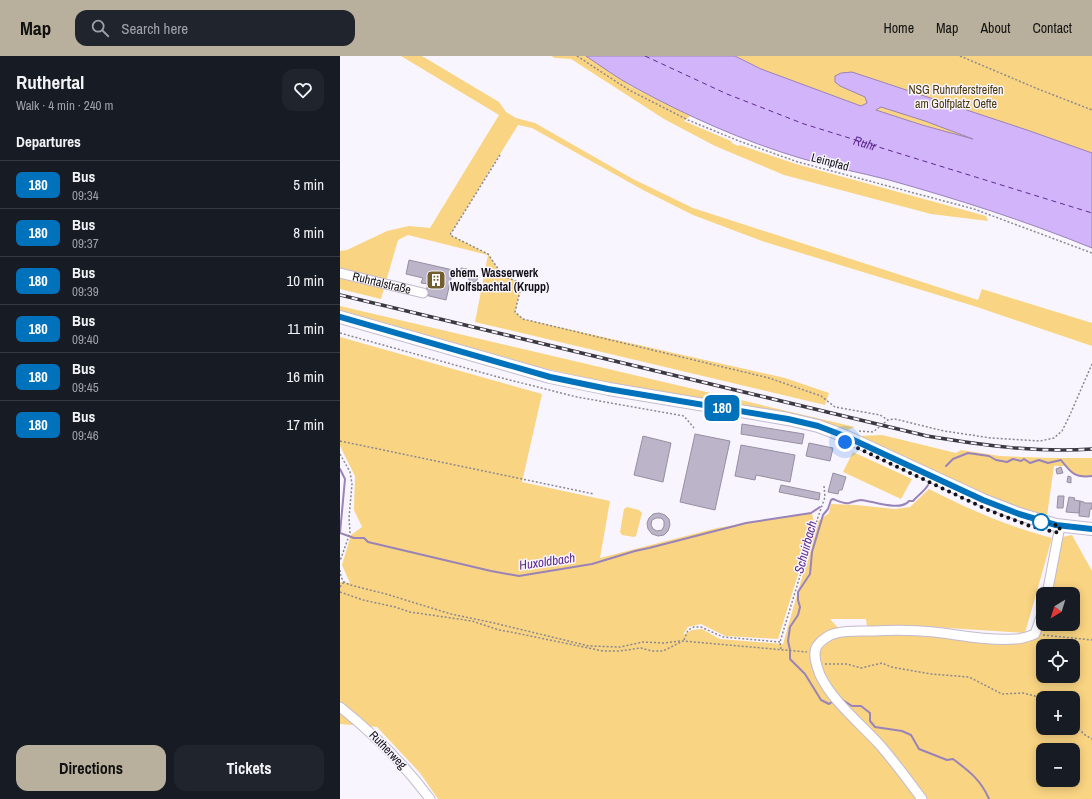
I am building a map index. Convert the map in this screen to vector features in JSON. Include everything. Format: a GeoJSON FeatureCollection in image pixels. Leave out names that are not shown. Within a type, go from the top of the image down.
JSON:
{"type":"FeatureCollection","features":[{"type":"Feature","properties":{"kind":"main road"},"geometry":{"type":"LineString","coordinates":[[340,317],[550,377],[608,389],[788,419],[818,426],[847,437],[983,500],[1025,516],[1060,526],[1092,529]]}},
{"type":"Feature","properties":{"kind":"street","name":"Ruhrtalstraße"},"geometry":{"type":"LineString","coordinates":[[340,273],[423,293]]}},
{"type":"Feature","properties":{"kind":"street"},"geometry":{"type":"LineString","coordinates":[[1048,587],[1060,526]]}},
{"type":"Feature","properties":{"kind":"street"},"geometry":{"type":"LineString","coordinates":[[922,799],[879,744],[834,696],[820,675],[815,652],[817,646],[826,638],[836,633],[846,632],[901,630],[1016,639],[1025,638],[1035,634],[1036,631]]}},
{"type":"Feature","properties":{"kind":"street","name":"Rutherweg"},"geometry":{"type":"LineString","coordinates":[[340,707],[360,722],[387,748],[430,799]]}},
{"type":"Feature","properties":{"kind":"path","name":"Leinpfad"},"geometry":{"type":"LineString","coordinates":[[577,56],[629,90],[688,120],[738,142],[798,162],[974,209],[1092,253]]}},
{"type":"Feature","properties":{"kind":"path"},"geometry":{"type":"LineString","coordinates":[[960,56],[1092,110]]}},
{"type":"Feature","properties":{"kind":"path"},"geometry":{"type":"LineString","coordinates":[[500,155],[450,235],[488,254],[503,276],[522,283],[515,312],[523,319],[769,378],[821,396],[835,407],[880,415],[888,420]]}},
{"type":"Feature","properties":{"kind":"path"},"geometry":{"type":"LineString","coordinates":[[340,332],[498,377],[577,397],[684,416],[694,428]]}},
{"type":"Feature","properties":{"kind":"path"},"geometry":{"type":"LineString","coordinates":[[847,437],[851,432],[873,432],[888,420],[895,419],[944,431],[991,438],[1040,441],[1054,438],[1062,431],[1092,364]]}},
{"type":"Feature","properties":{"kind":"path"},"geometry":{"type":"LineString","coordinates":[[340,441],[594,494]]}},
{"type":"Feature","properties":{"kind":"path"},"geometry":{"type":"LineString","coordinates":[[340,454],[350,472],[352,484],[349,518],[350,533],[340,561]]}},
{"type":"Feature","properties":{"kind":"path"},"geometry":{"type":"LineString","coordinates":[[781,649],[780,642],[825,497],[824,486]]}},
{"type":"Feature","properties":{"kind":"path"},"geometry":{"type":"LineString","coordinates":[[340,570],[341,577],[344,582],[350,585],[386,594],[451,614],[589,646],[620,647],[643,642],[664,643],[683,641],[815,652]]}},
{"type":"Feature","properties":{"kind":"path"},"geometry":{"type":"LineString","coordinates":[[340,587],[344,582]]}},
{"type":"Feature","properties":{"kind":"path"},"geometry":{"type":"LineString","coordinates":[[340,592],[363,600],[410,612],[472,621],[498,630],[595,650],[619,652],[640,648],[663,650],[683,641],[688,630],[694,627],[702,627],[723,636],[780,642]]}},
{"type":"Feature","properties":{"kind":"path"},"geometry":{"type":"LineString","coordinates":[[1035,634],[1092,640]]}},
{"type":"Feature","properties":{"kind":"path"},"geometry":{"type":"LineString","coordinates":[[817,664],[847,664],[861,668],[882,663],[891,668],[931,674],[969,677],[1002,694],[1023,693],[1036,696]]}},
{"type":"Feature","properties":{"kind":"path"},"geometry":{"type":"LineString","coordinates":[[1080,730],[1092,740]]}},
{"type":"Feature","properties":{"kind":"green space"},"geometry":{"type":"Polygon","coordinates":[[[401,56],[422,56],[499,102],[506,112],[516,118],[535,123],[633,179],[693,208],[978,300],[982,289],[1092,323],[1092,346],[977,307],[765,242],[693,215],[643,190],[532,128],[518,125],[450,235],[488,254],[503,276],[522,283],[515,312],[523,319],[785,378],[829,393],[825,405],[475,322],[488,255],[408,235],[398,240],[381,299],[340,289],[340,251],[347,250],[387,231],[409,226],[430,228],[499,115],[401,56]]]}},
{"type":"Feature","properties":{"kind":"green space"},"geometry":{"type":"Polygon","coordinates":[[[551,56],[586,56],[632,87],[690,116],[684,121],[731,141],[738,146],[740,145],[796,164],[986,216],[988,221],[931,214],[784,175],[715,146],[664,119],[571,59],[555,58],[551,56]]]}},
{"type":"Feature","properties":{"kind":"green space","name":"NSG Ruhruferstreifen am Golfplatz Oefte"},"geometry":{"type":"Polygon","coordinates":[[[732,56],[1092,56],[1092,170],[970,144],[860,109],[732,56]]]}},
{"type":"Feature","properties":{"kind":"green space"},"geometry":{"type":"Polygon","coordinates":[[[340,306],[855,427],[845,431],[543,368],[340,310],[340,306]]]}},
{"type":"Feature","properties":{"kind":"green space"},"geometry":{"type":"Polygon","coordinates":[[[340,337],[542,394],[522,482],[610,501],[600,558],[717,528],[812,513],[814,523],[778,639],[725,636],[701,624],[688,627],[683,635],[692,630],[702,629],[720,639],[783,644],[818,521],[829,513],[831,504],[895,509],[910,507],[929,489],[989,517],[1020,529],[1052,538],[1038,587],[1036,587],[1036,594],[1025,633],[916,626],[867,627],[866,619],[830,619],[843,633],[918,634],[1016,643],[1038,638],[1040,631],[1080,631],[1080,587],[1050,587],[1062,537],[1072,535],[1092,571],[1092,799],[438,799],[420,773],[377,727],[340,724],[340,582],[350,583],[342,565],[351,535],[362,527],[354,510],[355,476],[340,446],[340,337]]]}},
{"type":"Feature","properties":{"kind":"green space"},"geometry":{"type":"Polygon","coordinates":[[[882,435],[956,453],[961,450],[1000,456],[1092,458],[1092,476],[1083,477],[1071,473],[1065,466],[1054,466],[1047,516],[1004,503],[858,436],[882,435]]]}},
{"type":"Feature","properties":{"kind":"green space"},"geometry":{"type":"Polygon","coordinates":[[[853,452],[912,479],[901,499],[843,472],[853,452]]]}},
{"type":"Feature","properties":{"kind":"green space"},"geometry":{"type":"Polygon","coordinates":[[[627,507],[639,510],[642,513],[636,536],[634,537],[622,535],[620,532],[624,509],[627,507]]]}},
{"type":"Feature","properties":{"kind":"water","name":"Ruhr"},"geometry":{"type":"Polygon","coordinates":[[[586,56],[735,56],[761,69],[861,106],[867,103],[865,97],[840,86],[835,82],[835,76],[841,73],[852,72],[1092,153],[1092,248],[966,203],[889,180],[811,161],[757,144],[695,118],[654,98],[621,80],[586,56]],[[881,107],[876,110],[973,139],[925,121],[881,107]]]}},
{"type":"Feature","properties":{"kind":"building","name":"ehem. Wasserwerk Wolfsbachtal (Krupp)"},"geometry":{"type":"Polygon","coordinates":[[[409,260],[453,270],[446,300],[425,295],[428,284],[421,283],[423,278],[406,274],[409,260]]]}},
{"type":"Feature","properties":{"kind":"building"},"geometry":{"type":"Polygon","coordinates":[[[461,268],[467,269],[465,278],[459,277],[461,268]]]}},
{"type":"Feature","properties":{"kind":"building"},"geometry":{"type":"Polygon","coordinates":[[[471,274],[475,274],[477,278],[475,282],[471,282],[469,280],[469,276],[471,274]]]}},
{"type":"Feature","properties":{"kind":"building"},"geometry":{"type":"Polygon","coordinates":[[[742,424],[804,434],[802,444],[741,434],[742,424]]]}},
{"type":"Feature","properties":{"kind":"building"},"geometry":{"type":"Polygon","coordinates":[[[695,434],[730,441],[715,510],[680,502],[695,434]]]}},
{"type":"Feature","properties":{"kind":"building"},"geometry":{"type":"Polygon","coordinates":[[[643,436],[671,443],[663,482],[634,475],[643,436]]]}},
{"type":"Feature","properties":{"kind":"building"},"geometry":{"type":"Polygon","coordinates":[[[809,443],[833,448],[830,461],[806,456],[809,443]]]}},
{"type":"Feature","properties":{"kind":"building"},"geometry":{"type":"Polygon","coordinates":[[[741,445],[795,455],[790,482],[756,475],[755,480],[735,476],[741,445]]]}},
{"type":"Feature","properties":{"kind":"building"},"geometry":{"type":"Polygon","coordinates":[[[1061,467],[1063,473],[1057,474],[1056,469],[1061,467]]]}},
{"type":"Feature","properties":{"kind":"building"},"geometry":{"type":"Polygon","coordinates":[[[833,473],[846,477],[842,490],[839,490],[838,494],[828,492],[833,473]]]}},
{"type":"Feature","properties":{"kind":"building"},"geometry":{"type":"Polygon","coordinates":[[[1068,476],[1071,477],[1071,483],[1067,482],[1068,476]]]}},
{"type":"Feature","properties":{"kind":"building"},"geometry":{"type":"Polygon","coordinates":[[[781,485],[820,493],[819,500],[779,492],[781,485]]]}},
{"type":"Feature","properties":{"kind":"building"},"geometry":{"type":"Polygon","coordinates":[[[1058,496],[1064,496],[1063,508],[1057,508],[1058,496]]]}},
{"type":"Feature","properties":{"kind":"building"},"geometry":{"type":"Polygon","coordinates":[[[1069,497],[1080,501],[1079,513],[1066,512],[1069,497]]]}},
{"type":"Feature","properties":{"kind":"building"},"geometry":{"type":"Polygon","coordinates":[[[1080,501],[1084,503],[1092,503],[1092,509],[1090,509],[1089,517],[1079,516],[1080,501]]]}},
{"type":"Feature","properties":{"kind":"building"},"geometry":{"type":"Polygon","coordinates":[[[659,513],[665,515],[669,519],[670,525],[668,531],[664,535],[658,536],[652,534],[648,529],[647,523],[653,514],[659,513]],[[661,518],[652,520],[651,525],[653,529],[657,531],[662,530],[664,526],[664,521],[661,518]]]}},
{"type":"Feature","properties":{"kind":"waterway","name":"Schuirbach"},"geometry":{"type":"LineString","coordinates":[[946,466],[953,459],[968,453],[989,456],[996,460],[1007,462],[1013,459],[1021,461],[1024,459],[1030,463],[1039,460],[1048,463],[1061,460],[1074,474],[1081,476],[1092,476]]}},
{"type":"Feature","properties":{"kind":"waterway","name":"Huxoldbach"},"geometry":{"type":"LineString","coordinates":[[340,469],[345,479],[340,533],[354,538],[364,538],[368,542],[491,571],[519,576],[592,564],[635,551],[746,523],[811,513],[820,507]]}},
{"type":"Feature","properties":{"kind":"waterway","name":"Schuirbach"},"geometry":{"type":"LineString","coordinates":[[833,701],[829,704],[821,700],[805,674],[790,659],[788,641],[790,627],[798,615],[800,607],[798,592],[810,574],[812,552],[823,515],[833,499],[845,503],[861,500],[899,506],[909,501],[913,501],[925,490],[928,485]]}},
{"type":"Feature","properties":{"kind":"waterway","name":"Schuirbach"},"geometry":{"type":"LineString","coordinates":[[841,699],[852,706],[861,706],[870,713],[870,721],[875,727],[902,731],[911,735],[919,749],[947,760],[953,759],[978,781],[989,799]]}},
{"type":"Feature","properties":{"kind":"ferry route"},"geometry":{"type":"LineString","coordinates":[[645,56],[727,94],[804,124],[1092,213]]}},
{"type":"Feature","properties":{"kind":"railway"},"geometry":{"type":"LineString","coordinates":[[340,295],[927,436],[988,445],[1030,449],[1092,449]]}},
{"type":"Feature","properties":{"kind":"bus line","name":"180"},"geometry":{"type":"LineString","coordinates":[[340,317],[550,377],[608,389],[788,419],[818,426],[847,437],[983,500],[1019,514],[1041,522],[1092,529]]}},
{"type":"Feature","properties":{"kind":"place","name":"ehem. Wasserwerk Wolfsbachtal (Krupp)"},"geometry":{"type":"Point","coordinates":[436,280]}},
{"type":"Feature","properties":{"kind":"route"},"geometry":{"type":"LineString","coordinates":[[845,442],[988,510],[1030,526],[1059,533],[1060,526],[1041,522]]}}]}
